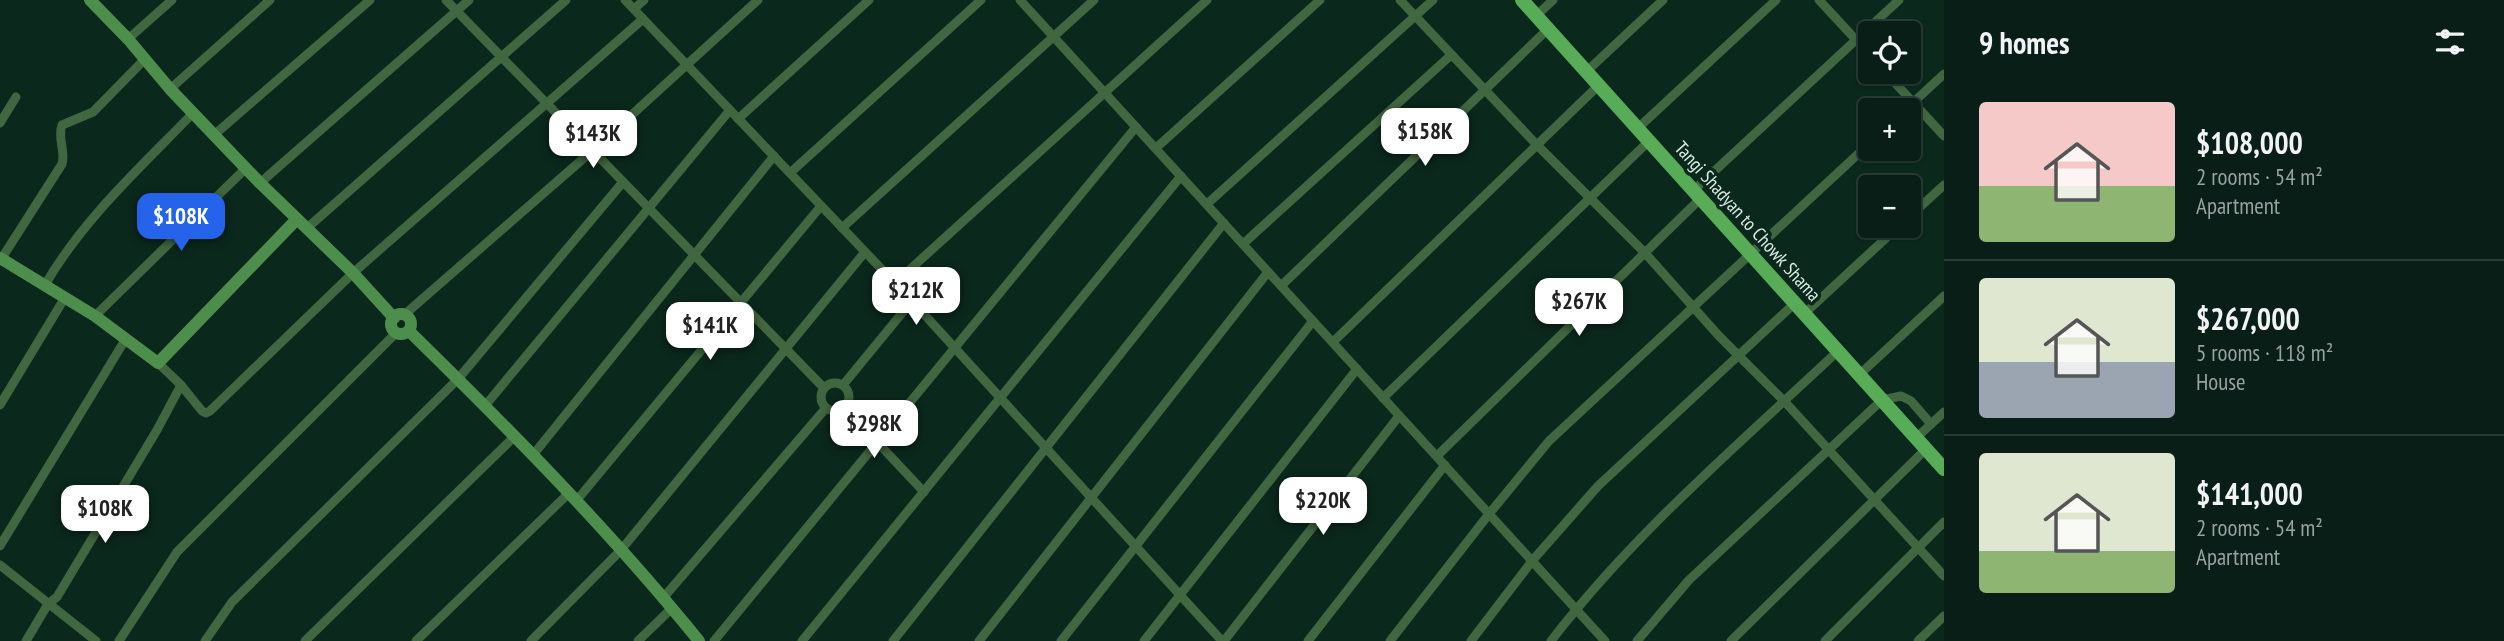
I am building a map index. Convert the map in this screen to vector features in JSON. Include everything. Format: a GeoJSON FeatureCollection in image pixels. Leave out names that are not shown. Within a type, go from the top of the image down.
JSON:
{"type":"FeatureCollection","features":[{"type":"Feature","properties":{"kind":"main road"},"geometry":{"type":"LineString","coordinates":[[90,0],[260,183],[399,316],[410,320],[403,332],[458,379],[573,496],[699,641]]}},
{"type":"Feature","properties":{"kind":"main road","name":"Tangi Shadyan to Chowk Shama"},"geometry":{"type":"LineString","coordinates":[[1522,0],[1944,469]]}},
{"type":"Feature","properties":{"kind":"main road"},"geometry":{"type":"LineString","coordinates":[[0,259],[95,317],[158,363],[301,224]]}},
{"type":"Feature","properties":{"kind":"street"},"geometry":{"type":"LineString","coordinates":[[128,39],[172,0]]}},
{"type":"Feature","properties":{"kind":"street"},"geometry":{"type":"LineString","coordinates":[[170,89],[270,0]]}},
{"type":"Feature","properties":{"kind":"street"},"geometry":{"type":"LineString","coordinates":[[214,135],[370,0]]}},
{"type":"Feature","properties":{"kind":"street"},"geometry":{"type":"LineString","coordinates":[[446,0],[824,388]]}},
{"type":"Feature","properties":{"kind":"street"},"geometry":{"type":"LineString","coordinates":[[260,183],[469,0]]}},
{"type":"Feature","properties":{"kind":"street"},"geometry":{"type":"LineString","coordinates":[[301,224],[566,0]]}},
{"type":"Feature","properties":{"kind":"street"},"geometry":{"type":"LineString","coordinates":[[625,0],[912,301],[1223,641],[1399,416]]}},
{"type":"Feature","properties":{"kind":"street"},"geometry":{"type":"LineString","coordinates":[[634,9],[644,0]]}},
{"type":"Feature","properties":{"kind":"street"},"geometry":{"type":"LineString","coordinates":[[399,316],[592,151],[758,0]]}},
{"type":"Feature","properties":{"kind":"street"},"geometry":{"type":"LineString","coordinates":[[738,119],[869,0]]}},
{"type":"Feature","properties":{"kind":"street"},"geometry":{"type":"LineString","coordinates":[[790,173],[981,0]]}},
{"type":"Feature","properties":{"kind":"street"},"geometry":{"type":"LineString","coordinates":[[1020,0],[1605,641]]}},
{"type":"Feature","properties":{"kind":"street"},"geometry":{"type":"LineString","coordinates":[[842,228],[1094,0]]}},
{"type":"Feature","properties":{"kind":"street"},"geometry":{"type":"LineString","coordinates":[[895,283],[1207,0]]}},
{"type":"Feature","properties":{"kind":"street"},"geometry":{"type":"LineString","coordinates":[[1156,148],[1320,0]]}},
{"type":"Feature","properties":{"kind":"street"},"geometry":{"type":"LineString","coordinates":[[1400,0],[1450,56],[1645,253],[1944,576]]}},
{"type":"Feature","properties":{"kind":"street"},"geometry":{"type":"LineString","coordinates":[[1207,204],[1433,0]]}},
{"type":"Feature","properties":{"kind":"street"},"geometry":{"type":"LineString","coordinates":[[1536,16],[1553,0]]}},
{"type":"Feature","properties":{"kind":"street"},"geometry":{"type":"LineString","coordinates":[[1587,71],[1663,0]]}},
{"type":"Feature","properties":{"kind":"street"},"geometry":{"type":"LineString","coordinates":[[1638,128],[1776,0]]}},
{"type":"Feature","properties":{"kind":"street"},"geometry":{"type":"LineString","coordinates":[[1819,0],[1856,40]]}},
{"type":"Feature","properties":{"kind":"street"},"geometry":{"type":"LineString","coordinates":[[1437,456],[1645,253],[1698,194],[1899,0]]}},
{"type":"Feature","properties":{"kind":"street"},"geometry":{"type":"LineString","coordinates":[[158,363],[202,411],[210,411],[353,273],[643,19]]}},
{"type":"Feature","properties":{"kind":"street"},"geometry":{"type":"LineString","coordinates":[[1281,286],[1548,29]]}},
{"type":"Feature","properties":{"kind":"street"},"geometry":{"type":"LineString","coordinates":[[1243,244],[1450,56]]}},
{"type":"Feature","properties":{"kind":"street"},"geometry":{"type":"LineString","coordinates":[[0,259],[62,164],[62,125],[93,112],[145,59]]}},
{"type":"Feature","properties":{"kind":"street"},"geometry":{"type":"LineString","coordinates":[[1918,98],[1944,74]]}},
{"type":"Feature","properties":{"kind":"street"},"geometry":{"type":"LineString","coordinates":[[1896,84],[1908,98]]}},
{"type":"Feature","properties":{"kind":"street"},"geometry":{"type":"LineString","coordinates":[[1333,342],[1599,85]]}},
{"type":"Feature","properties":{"kind":"street"},"geometry":{"type":"LineString","coordinates":[[0,123],[16,97]]}},
{"type":"Feature","properties":{"kind":"street"},"geometry":{"type":"LineString","coordinates":[[484,407],[730,110]]}},
{"type":"Feature","properties":{"kind":"street"},"geometry":{"type":"LineString","coordinates":[[1921,112],[1944,136]]}},
{"type":"Feature","properties":{"kind":"street"},"geometry":{"type":"LineString","coordinates":[[45,285],[61,256],[81,231],[193,113]]}},
{"type":"Feature","properties":{"kind":"street"},"geometry":{"type":"LineString","coordinates":[[714,641],[1136,127]]}},
{"type":"Feature","properties":{"kind":"street"},"geometry":{"type":"LineString","coordinates":[[1383,397],[1649,141]]}},
{"type":"Feature","properties":{"kind":"street"},"geometry":{"type":"LineString","coordinates":[[1390,641],[1549,441],[1858,154]]}},
{"type":"Feature","properties":{"kind":"street"},"geometry":{"type":"LineString","coordinates":[[533,455],[774,156]]}},
{"type":"Feature","properties":{"kind":"street"},"geometry":{"type":"LineString","coordinates":[[95,317],[246,167]]}},
{"type":"Feature","properties":{"kind":"street"},"geometry":{"type":"LineString","coordinates":[[802,641],[1181,176]]}},
{"type":"Feature","properties":{"kind":"street"},"geometry":{"type":"LineString","coordinates":[[205,641],[232,602],[458,379],[623,182]]}},
{"type":"Feature","properties":{"kind":"street"},"geometry":{"type":"LineString","coordinates":[[1921,206],[1944,185]]}},
{"type":"Feature","properties":{"kind":"street"},"geometry":{"type":"LineString","coordinates":[[416,641],[573,496],[741,303],[821,206]]}},
{"type":"Feature","properties":{"kind":"street"},"geometry":{"type":"LineString","coordinates":[[892,641],[1224,223]]}},
{"type":"Feature","properties":{"kind":"street"},"geometry":{"type":"LineString","coordinates":[[1471,641],[1532,561],[1598,486],[1740,354],[1885,238]]}},
{"type":"Feature","properties":{"kind":"street"},"geometry":{"type":"LineString","coordinates":[[531,641],[621,550],[865,252]]}},
{"type":"Feature","properties":{"kind":"street"},"geometry":{"type":"LineString","coordinates":[[979,641],[1268,272]]}},
{"type":"Feature","properties":{"kind":"street"},"geometry":{"type":"LineString","coordinates":[[1859,375],[1944,296]]}},
{"type":"Feature","properties":{"kind":"street"},"geometry":{"type":"LineString","coordinates":[[0,405],[64,299]]}},
{"type":"Feature","properties":{"kind":"street"},"geometry":{"type":"LineString","coordinates":[[843,385],[912,301]]}},
{"type":"Feature","properties":{"kind":"street"},"geometry":{"type":"LineString","coordinates":[[1060,641],[1313,321]]}},
{"type":"Feature","properties":{"kind":"street"},"geometry":{"type":"LineString","coordinates":[[119,641],[177,552],[403,332]]}},
{"type":"Feature","properties":{"kind":"street"},"geometry":{"type":"LineString","coordinates":[[0,546],[125,340]]}},
{"type":"Feature","properties":{"kind":"street"},"geometry":{"type":"LineString","coordinates":[[1551,641],[1644,533],[1838,351]]}},
{"type":"Feature","properties":{"kind":"street"},"geometry":{"type":"LineString","coordinates":[[1144,641],[1357,369]]}},
{"type":"Feature","properties":{"kind":"street"},"geometry":{"type":"LineString","coordinates":[[833,383],[843,385],[850,393],[845,408],[835,411],[825,408],[821,398],[824,388],[833,383]]}},
{"type":"Feature","properties":{"kind":"street"},"geometry":{"type":"LineString","coordinates":[[26,641],[48,604],[57,597],[181,385]]}},
{"type":"Feature","properties":{"kind":"street"},"geometry":{"type":"LineString","coordinates":[[1636,641],[1689,580],[1882,400],[1900,396],[1910,401],[1931,424]]}},
{"type":"Feature","properties":{"kind":"street"},"geometry":{"type":"LineString","coordinates":[[638,641],[825,408]]}},
{"type":"Feature","properties":{"kind":"street"},"geometry":{"type":"LineString","coordinates":[[845,408],[924,492]]}},
{"type":"Feature","properties":{"kind":"street"},"geometry":{"type":"LineString","coordinates":[[1731,641],[1874,500],[1921,443],[1931,424],[1944,412]]}},
{"type":"Feature","properties":{"kind":"street"},"geometry":{"type":"LineString","coordinates":[[305,641],[514,437]]}},
{"type":"Feature","properties":{"kind":"street"},"geometry":{"type":"LineString","coordinates":[[1308,641],[1445,465]]}},
{"type":"Feature","properties":{"kind":"street"},"geometry":{"type":"LineString","coordinates":[[1825,641],[1944,522]]}},
{"type":"Feature","properties":{"kind":"street"},"geometry":{"type":"LineString","coordinates":[[0,565],[96,641]]}},
{"type":"Feature","properties":{"kind":"street"},"geometry":{"type":"LineString","coordinates":[[1918,641],[1944,616]]}}]}
